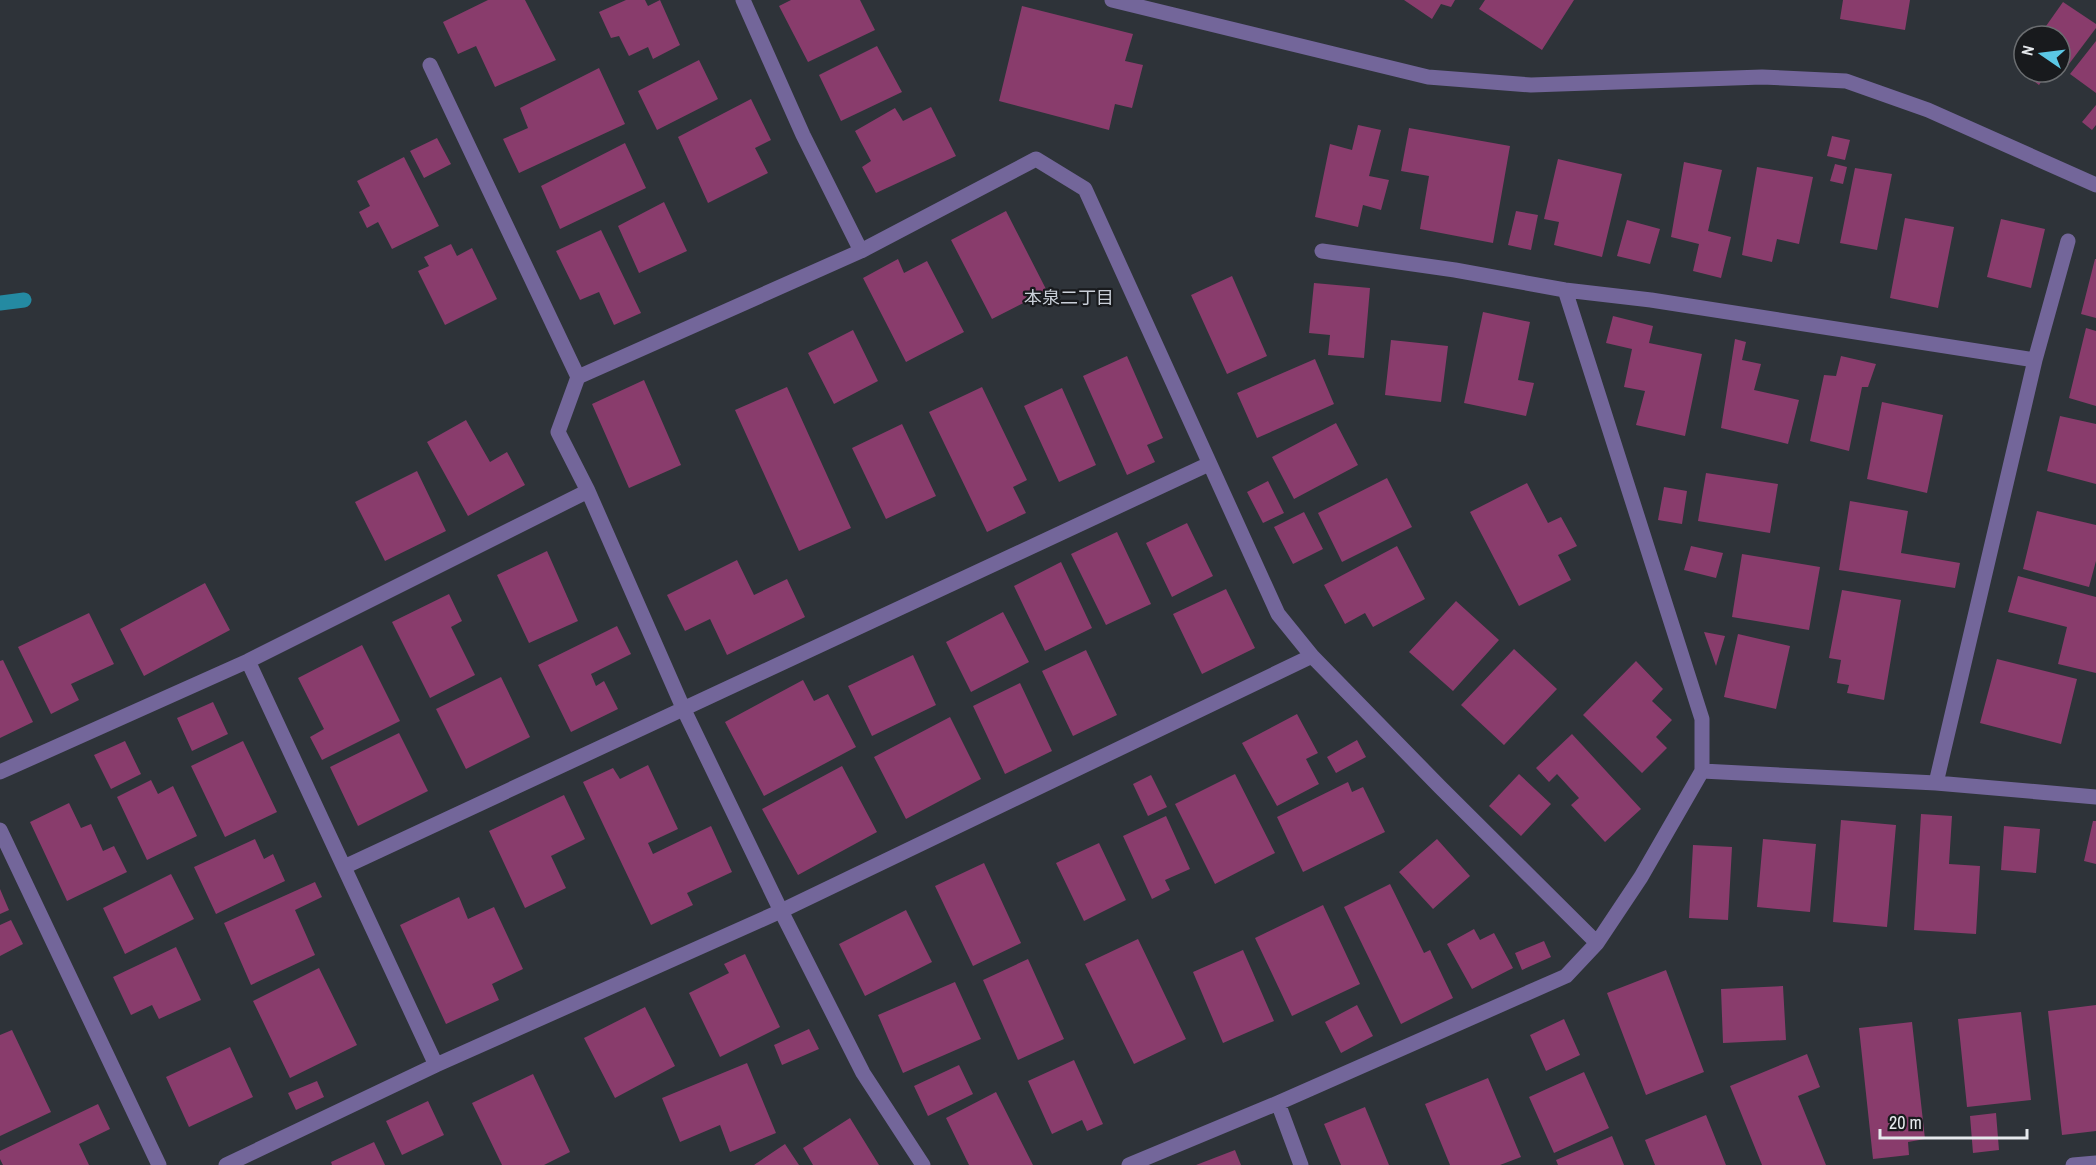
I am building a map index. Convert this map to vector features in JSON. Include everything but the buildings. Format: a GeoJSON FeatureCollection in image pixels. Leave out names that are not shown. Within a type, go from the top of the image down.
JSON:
{"type":"FeatureCollection","features":[{"type":"Feature","properties":{"kind":"street"},"geometry":{"type":"LineString","coordinates":[[743,0],[803,135],[861,251]]}},
{"type":"Feature","properties":{"kind":"street"},"geometry":{"type":"LineString","coordinates":[[1112,0],[1428,77],[1531,85],[1762,77],[1846,81],[1928,110],[2096,184]]}},
{"type":"Feature","properties":{"kind":"street"},"geometry":{"type":"LineString","coordinates":[[430,65],[578,376],[558,432],[588,491],[684,710],[781,911],[863,1073],[923,1165]]}},
{"type":"Feature","properties":{"kind":"street"},"geometry":{"type":"LineString","coordinates":[[578,376],[861,251],[1036,159],[1085,189],[1278,614],[1312,656],[1597,943]]}},
{"type":"Feature","properties":{"kind":"street"},"geometry":{"type":"LineString","coordinates":[[1936,783],[2035,360],[2068,241]]}},
{"type":"Feature","properties":{"kind":"street"},"geometry":{"type":"LineString","coordinates":[[1322,251],[1455,270],[1565,290],[1651,300],[2035,360]]}},
{"type":"Feature","properties":{"kind":"street"},"geometry":{"type":"LineString","coordinates":[[1130,1165],[1278,1103],[1566,976],[1597,943],[1641,877],[1702,771],[1702,719],[1565,290]]}},
{"type":"Feature","properties":{"kind":"street"},"geometry":{"type":"LineString","coordinates":[[344,867],[1209,464]]}},
{"type":"Feature","properties":{"kind":"street"},"geometry":{"type":"LineString","coordinates":[[0,772],[248,661],[588,491]]}},
{"type":"Feature","properties":{"kind":"street"},"geometry":{"type":"LineString","coordinates":[[226,1165],[436,1065],[781,911],[1312,656]]}},
{"type":"Feature","properties":{"kind":"street"},"geometry":{"type":"LineString","coordinates":[[248,661],[436,1065]]}},
{"type":"Feature","properties":{"kind":"street"},"geometry":{"type":"LineString","coordinates":[[1702,771],[1936,783],[2096,797]]}},
{"type":"Feature","properties":{"kind":"street"},"geometry":{"type":"LineString","coordinates":[[0,830],[159,1165]]}},
{"type":"Feature","properties":{"kind":"street"},"geometry":{"type":"LineString","coordinates":[[1278,1103],[1301,1165]]}},
{"type":"Feature","properties":{"kind":"street"},"geometry":{"type":"LineString","coordinates":[[2073,1165],[2096,1163]]}},
{"type":"Feature","properties":{"kind":"waterway"},"geometry":{"type":"LineString","coordinates":[[0,303],[24,300]]}},
{"type":"Feature","properties":{"kind":"district","name":"本泉二丁目"},"geometry":{"type":"Point","coordinates":[1069,298]}}]}
